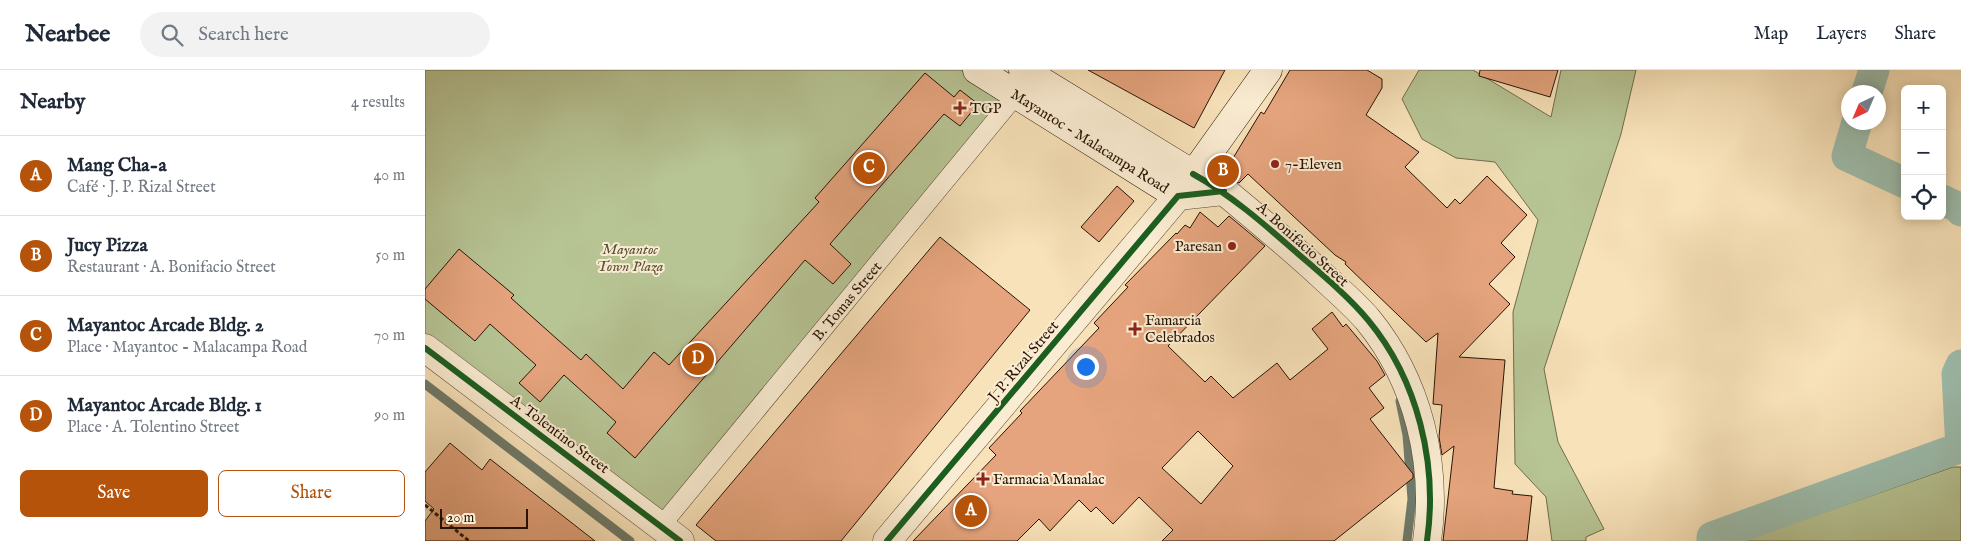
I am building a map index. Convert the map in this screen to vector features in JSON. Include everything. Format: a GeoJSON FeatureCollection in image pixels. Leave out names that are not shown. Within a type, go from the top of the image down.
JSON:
{"type":"FeatureCollection","features":[{"type":"Feature","properties":{"kind":"street","name":"Mayantoc - Malacampa Road"},"geometry":{"type":"LineString","coordinates":[[977,70],[1024,80],[1193,174]]}},
{"type":"Feature","properties":{"kind":"street","name":"J. P. Rizal Street"},"geometry":{"type":"LineString","coordinates":[[887,541],[1178,196],[1268,70]]}},
{"type":"Feature","properties":{"kind":"street","name":"Mayantoc - Malacampa Road"},"geometry":{"type":"LineString","coordinates":[[1024,80],[1178,196]]}},
{"type":"Feature","properties":{"kind":"street","name":"A. Bonifacio Street"},"geometry":{"type":"LineString","coordinates":[[1193,174],[1224,191],[1346,298],[1367,319],[1386,344],[1413,400],[1422,428],[1431,498],[1427,541]]}},
{"type":"Feature","properties":{"kind":"street"},"geometry":{"type":"LineString","coordinates":[[1178,196],[1224,191]]}},
{"type":"Feature","properties":{"kind":"street","name":"A. Tolentino Street"},"geometry":{"type":"LineString","coordinates":[[425,348],[670,533]]}},
{"type":"Feature","properties":{"kind":"lane","name":"B. Tomas Street"},"geometry":{"type":"LineString","coordinates":[[670,533],[1024,80]]}},
{"type":"Feature","properties":{"kind":"path"},"geometry":{"type":"LineString","coordinates":[[425,505],[469,541]]}},
{"type":"Feature","properties":{"kind":"green space","name":"Mayantoc Town Plaza"},"geometry":{"type":"Polygon","coordinates":[[[425,70],[961,70],[1007,97],[660,517],[425,337],[425,70]]]}},
{"type":"Feature","properties":{"kind":"green space"},"geometry":{"type":"Polygon","coordinates":[[[1419,70],[1473,70],[1551,117],[1561,70],[1636,70],[1621,134],[1544,369],[1558,442],[1604,529],[1586,537],[1586,541],[1552,541],[1546,497],[1515,464],[1513,312],[1538,220],[1495,162],[1456,158],[1422,139],[1402,99],[1419,70]]]}},
{"type":"Feature","properties":{"kind":"green space"},"geometry":{"type":"Polygon","coordinates":[[[1953,467],[1961,467],[1961,541],[1742,541],[1953,467]]]}},
{"type":"Feature","properties":{"kind":"building"},"geometry":{"type":"Polygon","coordinates":[[[1088,70],[1225,70],[1194,128],[1088,70]]]}},
{"type":"Feature","properties":{"kind":"building"},"geometry":{"type":"Polygon","coordinates":[[[1290,70],[1367,70],[1382,79],[1382,88],[1366,115],[1419,152],[1405,167],[1447,208],[1455,199],[1460,204],[1487,176],[1527,215],[1501,243],[1515,257],[1489,284],[1510,304],[1459,357],[1505,360],[1494,488],[1513,491],[1512,494],[1532,496],[1527,541],[1443,541],[1454,446],[1442,455],[1439,437],[1442,405],[1433,404],[1438,333],[1426,342],[1345,264],[1346,262],[1335,255],[1248,174],[1239,183],[1224,173],[1261,112],[1264,114],[1290,70]]]}},
{"type":"Feature","properties":{"kind":"building"},"geometry":{"type":"Polygon","coordinates":[[[1480,70],[1558,70],[1550,97],[1479,76],[1480,70]]]}},
{"type":"Feature","properties":{"kind":"building"},"geometry":{"type":"Polygon","coordinates":[[[925,73],[954,97],[960,90],[978,104],[960,126],[944,114],[830,244],[851,264],[833,284],[805,260],[635,458],[607,433],[616,422],[564,375],[540,402],[519,383],[536,365],[490,324],[475,341],[425,299],[425,289],[459,249],[514,295],[511,298],[581,360],[586,354],[623,389],[654,352],[669,365],[819,202],[815,198],[925,73]]]}},
{"type":"Feature","properties":{"kind":"building"},"geometry":{"type":"Polygon","coordinates":[[[1117,186],[1134,201],[1099,242],[1081,227],[1117,186]]]}},
{"type":"Feature","properties":{"kind":"building"},"geometry":{"type":"Polygon","coordinates":[[[1200,212],[1218,227],[1229,216],[1265,246],[1168,346],[1205,382],[1211,376],[1233,398],[1277,363],[1290,380],[1328,349],[1312,329],[1332,312],[1343,327],[1346,324],[1377,361],[1385,375],[1369,388],[1384,408],[1370,419],[1413,474],[1413,478],[1334,541],[1162,541],[1173,530],[1139,497],[1113,524],[1096,507],[1091,512],[1079,500],[1050,531],[1039,519],[1017,541],[913,541],[996,455],[989,448],[1022,413],[1020,411],[1099,328],[1094,323],[1128,287],[1125,285],[1185,225],[1190,228],[1200,212]],[[1198,431],[1162,468],[1201,504],[1233,466],[1198,431]]]}},
{"type":"Feature","properties":{"kind":"building"},"geometry":{"type":"Polygon","coordinates":[[[940,237],[1030,310],[841,541],[716,541],[696,525],[940,237]]]}},
{"type":"Feature","properties":{"kind":"building"},"geometry":{"type":"Polygon","coordinates":[[[450,443],[482,470],[490,459],[595,541],[425,541],[425,521],[434,509],[425,501],[425,472],[450,443]]]}},
{"type":"Feature","properties":{"kind":"waterway"},"geometry":{"type":"LineString","coordinates":[[1869,85],[1874,70]]}},
{"type":"Feature","properties":{"kind":"waterway"},"geometry":{"type":"LineString","coordinates":[[1855,130],[1847,156],[1901,181]]}},
{"type":"Feature","properties":{"kind":"waterway"},"geometry":{"type":"LineString","coordinates":[[1946,202],[1958,207],[1961,211]]}},
{"type":"Feature","properties":{"kind":"waterway"},"geometry":{"type":"LineString","coordinates":[[1961,365],[1957,374],[1961,448]]}},
{"type":"Feature","properties":{"kind":"waterway"},"geometry":{"type":"LineString","coordinates":[[425,384],[630,541]]}},
{"type":"Feature","properties":{"kind":"waterway"},"geometry":{"type":"LineString","coordinates":[[1400,401],[1407,435],[1412,499],[1407,541]]}},
{"type":"Feature","properties":{"kind":"waterway"},"geometry":{"type":"LineString","coordinates":[[1712,541],[1712,537],[1959,448]]}},
{"type":"Feature","properties":{"kind":"cycle path"},"geometry":{"type":"LineString","coordinates":[[1193,174],[1246,210],[1324,276],[1360,311],[1385,344],[1400,369],[1412,396],[1420,424],[1429,482],[1430,512],[1427,541]]}},
{"type":"Feature","properties":{"kind":"cycle path"},"geometry":{"type":"LineString","coordinates":[[887,541],[1178,196],[1224,191]]}},
{"type":"Feature","properties":{"kind":"cycle path"},"geometry":{"type":"LineString","coordinates":[[425,348],[680,541]]}},
{"type":"Feature","properties":{"kind":"place","name":"TGP"},"geometry":{"type":"Point","coordinates":[960,108]}},
{"type":"Feature","properties":{"kind":"place","name":"7-Eleven"},"geometry":{"type":"Point","coordinates":[1275,164]}},
{"type":"Feature","properties":{"kind":"place","name":"Mayantoc Arcade Bldg. 2"},"geometry":{"type":"Point","coordinates":[869,168]}},
{"type":"Feature","properties":{"kind":"place","name":"Jucy Pizza"},"geometry":{"type":"Point","coordinates":[1223,171]}},
{"type":"Feature","properties":{"kind":"place","name":"Paresan"},"geometry":{"type":"Point","coordinates":[1232,246]}},
{"type":"Feature","properties":{"kind":"place","name":"Famarcia Celebrados"},"geometry":{"type":"Point","coordinates":[1135,329]}},
{"type":"Feature","properties":{"kind":"place","name":"Mayantoc Arcade Bldg. 1"},"geometry":{"type":"Point","coordinates":[698,359]}},
{"type":"Feature","properties":{"kind":"place","name":"Farmacia Manalac"},"geometry":{"type":"Point","coordinates":[983,479]}},
{"type":"Feature","properties":{"kind":"place","name":"Mang Cha-a"},"geometry":{"type":"Point","coordinates":[971,511]}}]}
